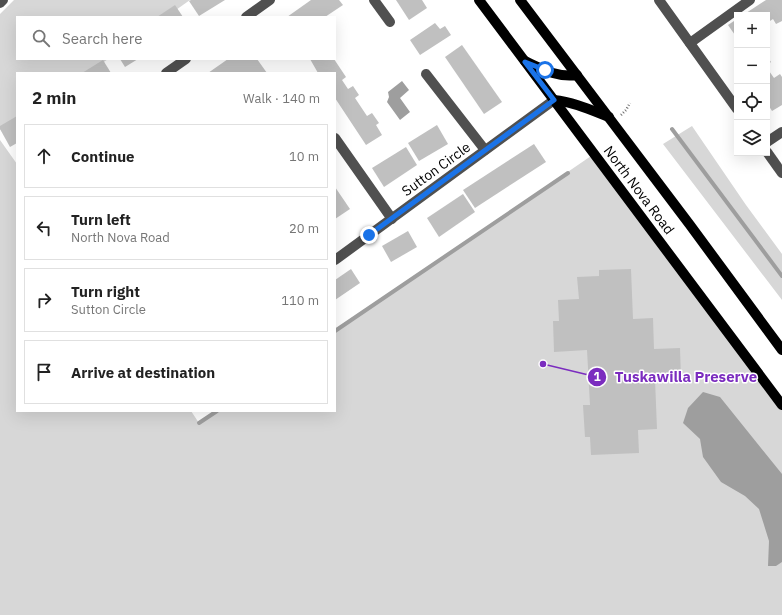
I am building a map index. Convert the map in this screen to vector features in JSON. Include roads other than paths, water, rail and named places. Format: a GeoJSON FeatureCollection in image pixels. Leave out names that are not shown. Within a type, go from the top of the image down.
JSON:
{"type":"FeatureCollection","features":[{"type":"Feature","properties":{"kind":"main road","name":"North Nova Road"},"geometry":{"type":"LineString","coordinates":[[479,0],[779,402]]}},
{"type":"Feature","properties":{"kind":"main road","name":"North Nova Road"},"geometry":{"type":"LineString","coordinates":[[520,0],[611,119],[782,350]]}},
{"type":"Feature","properties":{"kind":"main road"},"geometry":{"type":"LineString","coordinates":[[525,62],[555,74],[567,76],[577,75]]}},
{"type":"Feature","properties":{"kind":"main road"},"geometry":{"type":"LineString","coordinates":[[554,100],[566,101],[580,105],[611,119]]}},
{"type":"Feature","properties":{"kind":"street"},"geometry":{"type":"LineString","coordinates":[[0,3],[3,0]]}},
{"type":"Feature","properties":{"kind":"street"},"geometry":{"type":"LineString","coordinates":[[247,16],[270,0]]}},
{"type":"Feature","properties":{"kind":"street"},"geometry":{"type":"LineString","coordinates":[[374,0],[390,22]]}},
{"type":"Feature","properties":{"kind":"street"},"geometry":{"type":"LineString","coordinates":[[659,0],[734,105]]}},
{"type":"Feature","properties":{"kind":"street"},"geometry":{"type":"LineString","coordinates":[[690,43],[750,0]]}},
{"type":"Feature","properties":{"kind":"street"},"geometry":{"type":"LineString","coordinates":[[167,72],[185,60]]}},
{"type":"Feature","properties":{"kind":"street"},"geometry":{"type":"LineString","coordinates":[[426,74],[485,150]]}},
{"type":"Feature","properties":{"kind":"street","name":"Sutton Circle"},"geometry":{"type":"LineString","coordinates":[[336,259],[554,100]]}},
{"type":"Feature","properties":{"kind":"street"},"geometry":{"type":"LineString","coordinates":[[770,140],[782,132]]}},
{"type":"Feature","properties":{"kind":"street"},"geometry":{"type":"LineString","coordinates":[[336,139],[392,219]]}},
{"type":"Feature","properties":{"kind":"street"},"geometry":{"type":"LineString","coordinates":[[770,156],[782,173]]}},
{"type":"Feature","properties":{"kind":"waterway"},"geometry":{"type":"LineString","coordinates":[[672,129],[782,276]]}},
{"type":"Feature","properties":{"kind":"waterway"},"geometry":{"type":"LineString","coordinates":[[336,330],[568,173]]}},
{"type":"Feature","properties":{"kind":"waterway"},"geometry":{"type":"LineString","coordinates":[[199,423],[216,412]]}},
{"type":"Feature","properties":{"kind":"place","name":"Tuskawilla Preserve"},"geometry":{"type":"Point","coordinates":[543,364]}}]}
